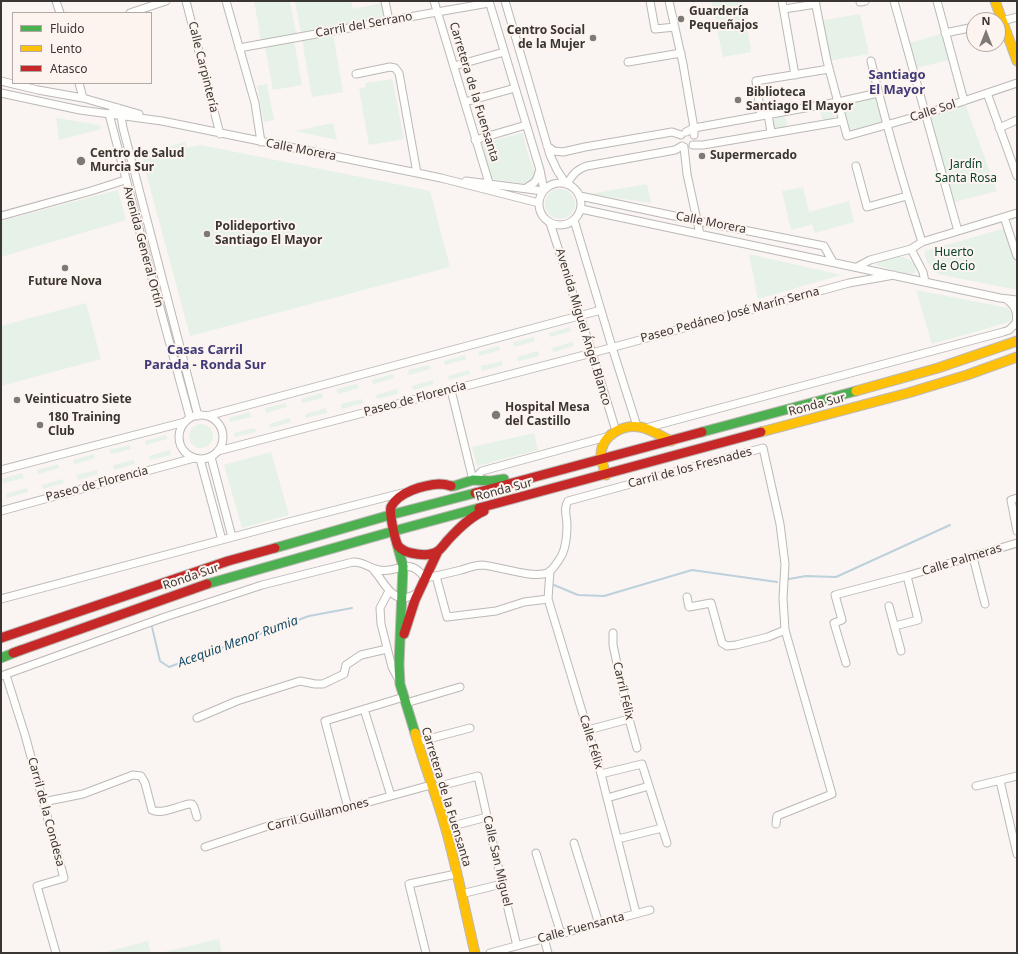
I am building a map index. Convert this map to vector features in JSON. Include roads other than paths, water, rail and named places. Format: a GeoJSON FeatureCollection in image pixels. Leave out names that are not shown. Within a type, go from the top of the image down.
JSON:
{"type":"FeatureCollection","features":[{"type":"Feature","properties":{"kind":"main road"},"geometry":{"type":"LineString","coordinates":[[995,1],[998,12]]}},
{"type":"Feature","properties":{"kind":"main road"},"geometry":{"type":"LineString","coordinates":[[1006,36],[1017,61]]}},
{"type":"Feature","properties":{"kind":"main road","name":"Ronda Sur"},"geometry":{"type":"LineString","coordinates":[[1,638],[228,561],[390,515],[671,441],[938,368],[1017,341]]}},
{"type":"Feature","properties":{"kind":"main road","name":"Ronda Sur"},"geometry":{"type":"LineString","coordinates":[[1,657],[213,582],[457,514],[908,393],[967,375],[1017,357]]}},
{"type":"Feature","properties":{"kind":"main road"},"geometry":{"type":"LineString","coordinates":[[606,475],[601,453],[602,447],[613,433],[626,427],[641,427],[671,441]]}},
{"type":"Feature","properties":{"kind":"main road"},"geometry":{"type":"LineString","coordinates":[[390,515],[391,508],[402,495],[416,490],[440,484],[454,486],[473,480],[491,481],[550,472]]}},
{"type":"Feature","properties":{"kind":"main road"},"geometry":{"type":"LineString","coordinates":[[454,486],[458,497],[457,514]]}},
{"type":"Feature","properties":{"kind":"main road"},"geometry":{"type":"LineString","coordinates":[[397,544],[402,550],[417,555],[433,553],[438,551],[461,526],[477,514],[495,505]]}},
{"type":"Feature","properties":{"kind":"main road","name":"Carretera de la Fuensanta"},"geometry":{"type":"LineString","coordinates":[[400,648],[418,592],[457,514]]}},
{"type":"Feature","properties":{"kind":"main road","name":"Carretera de la Fuensanta"},"geometry":{"type":"LineString","coordinates":[[390,515],[403,566],[399,665],[400,682],[423,761],[445,828],[474,953]]}},
{"type":"Feature","properties":{"kind":"street"},"geometry":{"type":"LineString","coordinates":[[56,1],[60,12]]}},
{"type":"Feature","properties":{"kind":"street"},"geometry":{"type":"LineString","coordinates":[[133,12],[166,1]]}},
{"type":"Feature","properties":{"kind":"street","name":"Calle Carpintería"},"geometry":{"type":"LineString","coordinates":[[186,1],[220,134]]}},
{"type":"Feature","properties":{"kind":"street"},"geometry":{"type":"LineString","coordinates":[[226,1],[256,103],[261,142]]}},
{"type":"Feature","properties":{"kind":"street"},"geometry":{"type":"LineString","coordinates":[[385,1],[389,21]]}},
{"type":"Feature","properties":{"kind":"street","name":"Carretera de la Fuensanta"},"geometry":{"type":"LineString","coordinates":[[434,1],[489,187]]}},
{"type":"Feature","properties":{"kind":"street"},"geometry":{"type":"LineString","coordinates":[[505,1],[547,146],[557,170],[566,184]]}},
{"type":"Feature","properties":{"kind":"street"},"geometry":{"type":"LineString","coordinates":[[650,1],[655,29],[675,27]]}},
{"type":"Feature","properties":{"kind":"street"},"geometry":{"type":"LineString","coordinates":[[670,1],[694,132],[695,141],[693,145]]}},
{"type":"Feature","properties":{"kind":"street"},"geometry":{"type":"LineString","coordinates":[[782,1],[795,75]]}},
{"type":"Feature","properties":{"kind":"street"},"geometry":{"type":"LineString","coordinates":[[860,1],[865,1]]}},
{"type":"Feature","properties":{"kind":"street"},"geometry":{"type":"LineString","coordinates":[[894,1],[958,231]]}},
{"type":"Feature","properties":{"kind":"street"},"geometry":{"type":"LineString","coordinates":[[936,1],[964,101]]}},
{"type":"Feature","properties":{"kind":"street"},"geometry":{"type":"LineString","coordinates":[[489,2],[540,170],[544,190]]}},
{"type":"Feature","properties":{"kind":"street","name":"Carril del Serrano"},"geometry":{"type":"LineString","coordinates":[[239,48],[489,2]]}},
{"type":"Feature","properties":{"kind":"street"},"geometry":{"type":"LineString","coordinates":[[566,184],[578,169],[587,166],[675,150],[683,146],[687,148],[693,145],[843,120],[815,2],[784,9]]}},
{"type":"Feature","properties":{"kind":"street"},"geometry":{"type":"LineString","coordinates":[[1006,20],[1017,17]]}},
{"type":"Feature","properties":{"kind":"street"},"geometry":{"type":"LineString","coordinates":[[945,33],[966,29]]}},
{"type":"Feature","properties":{"kind":"street"},"geometry":{"type":"LineString","coordinates":[[454,66],[504,52]]}},
{"type":"Feature","properties":{"kind":"street"},"geometry":{"type":"LineString","coordinates":[[628,62],[680,53]]}},
{"type":"Feature","properties":{"kind":"street"},"geometry":{"type":"LineString","coordinates":[[871,61],[878,94],[907,196],[922,242]]}},
{"type":"Feature","properties":{"kind":"street"},"geometry":{"type":"LineString","coordinates":[[356,74],[390,67],[395,68],[399,73],[417,173]]}},
{"type":"Feature","properties":{"kind":"street"},"geometry":{"type":"LineString","coordinates":[[772,132],[764,115],[756,81],[830,69]]}},
{"type":"Feature","properties":{"kind":"street","name":"Calle Morera"},"geometry":{"type":"LineString","coordinates":[[1,81],[12,84]]}},
{"type":"Feature","properties":{"kind":"street","name":"Calle Sol"},"geometry":{"type":"LineString","coordinates":[[843,120],[847,136],[925,114],[1017,83]]}},
{"type":"Feature","properties":{"kind":"street","name":"Calle Morera"},"geometry":{"type":"LineString","coordinates":[[13,84],[83,98],[162,121],[220,134],[489,187],[539,203]]}},
{"type":"Feature","properties":{"kind":"street"},"geometry":{"type":"LineString","coordinates":[[79,84],[83,98]]}},
{"type":"Feature","properties":{"kind":"street"},"geometry":{"type":"LineString","coordinates":[[465,102],[515,88]]}},
{"type":"Feature","properties":{"kind":"street","name":"Calle Morera"},"geometry":{"type":"LineString","coordinates":[[1,93],[80,110],[162,121]]}},
{"type":"Feature","properties":{"kind":"street"},"geometry":{"type":"LineString","coordinates":[[987,93],[1017,176]]}},
{"type":"Feature","properties":{"kind":"street"},"geometry":{"type":"LineString","coordinates":[[547,146],[554,151],[563,152],[672,132],[694,132],[764,115],[878,94]]}},
{"type":"Feature","properties":{"kind":"street"},"geometry":{"type":"LineString","coordinates":[[522,110],[536,106]]}},
{"type":"Feature","properties":{"kind":"street"},"geometry":{"type":"LineString","coordinates":[[109,114],[118,108]]}},
{"type":"Feature","properties":{"kind":"street","name":"Avenida General Ortín"},"geometry":{"type":"LineString","coordinates":[[118,108],[198,416]]}},
{"type":"Feature","properties":{"kind":"street","name":"Avenida General Ortín"},"geometry":{"type":"LineString","coordinates":[[109,114],[188,420]]}},
{"type":"Feature","properties":{"kind":"street"},"geometry":{"type":"LineString","coordinates":[[999,128],[1017,120]]}},
{"type":"Feature","properties":{"kind":"street"},"geometry":{"type":"LineString","coordinates":[[475,140],[526,126]]}},
{"type":"Feature","properties":{"kind":"street"},"geometry":{"type":"LineString","coordinates":[[684,133],[680,141],[683,146],[687,174],[700,234]]}},
{"type":"Feature","properties":{"kind":"street"},"geometry":{"type":"LineString","coordinates":[[856,166],[867,207],[907,196]]}},
{"type":"Feature","properties":{"kind":"street"},"geometry":{"type":"LineString","coordinates":[[526,188],[538,179],[540,170]]}},
{"type":"Feature","properties":{"kind":"street"},"geometry":{"type":"LineString","coordinates":[[1,216],[125,180]]}},
{"type":"Feature","properties":{"kind":"street"},"geometry":{"type":"LineString","coordinates":[[556,183],[566,184],[572,186],[580,196],[581,209],[579,215],[569,224],[556,225],[550,223],[544,218],[540,211],[540,196],[544,190],[556,183]]}},
{"type":"Feature","properties":{"kind":"street","name":"Calle Morera"},"geometry":{"type":"LineString","coordinates":[[489,187],[544,190]]}},
{"type":"Feature","properties":{"kind":"street","name":"Calle Morera"},"geometry":{"type":"LineString","coordinates":[[580,196],[824,246],[832,262]]}},
{"type":"Feature","properties":{"kind":"street","name":"Calle Morera"},"geometry":{"type":"LineString","coordinates":[[581,209],[857,268],[1017,300]]}},
{"type":"Feature","properties":{"kind":"street"},"geometry":{"type":"LineString","coordinates":[[849,283],[854,278],[857,268],[870,260],[911,249],[922,242],[1017,213]]}},
{"type":"Feature","properties":{"kind":"street"},"geometry":{"type":"LineString","coordinates":[[1004,217],[1017,256]]}},
{"type":"Feature","properties":{"kind":"street","name":"Avenida Miguel Ángel Blanco"},"geometry":{"type":"LineString","coordinates":[[574,220],[612,348],[641,427]]}},
{"type":"Feature","properties":{"kind":"street","name":"Avenida Miguel Ángel Blanco"},"geometry":{"type":"LineString","coordinates":[[550,223],[592,353],[613,433]]}},
{"type":"Feature","properties":{"kind":"street"},"geometry":{"type":"LineString","coordinates":[[911,249],[923,272],[925,282]]}},
{"type":"Feature","properties":{"kind":"street","name":"Paseo Pedáneo José Marín Serna"},"geometry":{"type":"LineString","coordinates":[[612,348],[849,283],[894,275]]}},
{"type":"Feature","properties":{"kind":"street"},"geometry":{"type":"LineString","coordinates":[[641,427],[1004,332],[1016,322],[1017,316],[1016,310],[1006,299]]}},
{"type":"Feature","properties":{"kind":"street"},"geometry":{"type":"LineString","coordinates":[[1,470],[188,420],[198,416],[207,416],[601,310]]}},
{"type":"Feature","properties":{"kind":"street","name":"Paseo de Florencia"},"geometry":{"type":"LineString","coordinates":[[218,451],[612,348]]}},
{"type":"Feature","properties":{"kind":"street"},"geometry":{"type":"LineString","coordinates":[[451,390],[473,480]]}},
{"type":"Feature","properties":{"kind":"street"},"geometry":{"type":"LineString","coordinates":[[188,420],[180,430],[180,445],[185,453],[197,458],[211,457],[218,451],[222,443],[222,433],[212,418],[207,416]]}},
{"type":"Feature","properties":{"kind":"street"},"geometry":{"type":"LineString","coordinates":[[473,480],[482,471],[613,433]]}},
{"type":"Feature","properties":{"kind":"street","name":"Carril de los Fresnades"},"geometry":{"type":"LineString","coordinates":[[550,571],[562,556],[565,547],[567,535],[565,508],[568,501],[763,448],[780,524],[785,564],[783,598],[785,630],[832,794],[777,816],[776,824]]}},
{"type":"Feature","properties":{"kind":"street"},"geometry":{"type":"LineString","coordinates":[[211,457],[232,537]]}},
{"type":"Feature","properties":{"kind":"street"},"geometry":{"type":"LineString","coordinates":[[197,458],[222,540]]}},
{"type":"Feature","properties":{"kind":"street","name":"Paseo de Florencia"},"geometry":{"type":"LineString","coordinates":[[1,511],[197,458]]}},
{"type":"Feature","properties":{"kind":"street"},"geometry":{"type":"LineString","coordinates":[[1,599],[232,537],[416,490]]}},
{"type":"Feature","properties":{"kind":"street"},"geometry":{"type":"LineString","coordinates":[[1017,498],[1011,500],[1017,531]]}},
{"type":"Feature","properties":{"kind":"street","name":"Calle Palmeras"},"geometry":{"type":"LineString","coordinates":[[846,662],[834,623],[842,620],[835,595],[907,576],[1017,543]]}},
{"type":"Feature","properties":{"kind":"street"},"geometry":{"type":"LineString","coordinates":[[973,557],[985,604]]}},
{"type":"Feature","properties":{"kind":"street"},"geometry":{"type":"LineString","coordinates":[[4,676],[165,617],[262,585],[352,562],[360,562],[370,567],[386,571],[403,566],[414,568],[418,570],[425,578],[482,565],[533,574],[540,574],[550,571]]}},
{"type":"Feature","properties":{"kind":"street"},"geometry":{"type":"LineString","coordinates":[[370,567],[377,574],[387,589],[394,595],[402,598],[414,596],[418,592]]}},
{"type":"Feature","properties":{"kind":"street"},"geometry":{"type":"LineString","coordinates":[[393,569],[389,572],[387,577],[387,589],[380,608],[381,624],[387,649],[392,667],[400,682]]}},
{"type":"Feature","properties":{"kind":"street","name":"Calle Félix"},"geometry":{"type":"LineString","coordinates":[[550,571],[548,599],[601,774],[636,914]]}},
{"type":"Feature","properties":{"kind":"street"},"geometry":{"type":"LineString","coordinates":[[436,576],[447,617],[496,611],[524,602],[548,599]]}},
{"type":"Feature","properties":{"kind":"street","name":"Calle Palmeras"},"geometry":{"type":"LineString","coordinates":[[895,626],[918,620],[907,576]]}},
{"type":"Feature","properties":{"kind":"street"},"geometry":{"type":"LineString","coordinates":[[687,597],[689,607],[711,603],[722,643],[727,646],[736,646],[768,637],[785,630]]}},
{"type":"Feature","properties":{"kind":"street"},"geometry":{"type":"LineString","coordinates":[[889,606],[901,651]]}},
{"type":"Feature","properties":{"kind":"street","name":"Carril Félix"},"geometry":{"type":"LineString","coordinates":[[612,633],[613,645],[629,720],[637,748]]}},
{"type":"Feature","properties":{"kind":"street"},"geometry":{"type":"LineString","coordinates":[[197,718],[237,701],[300,682],[323,684],[344,674],[346,665],[361,655],[387,649]]}},
{"type":"Feature","properties":{"kind":"street","name":"Carril de la Condesa"},"geometry":{"type":"LineString","coordinates":[[4,676],[25,735],[64,878],[37,886],[56,953]]}},
{"type":"Feature","properties":{"kind":"street"},"geometry":{"type":"LineString","coordinates":[[348,808],[325,721],[364,709],[460,687]]}},
{"type":"Feature","properties":{"kind":"street"},"geometry":{"type":"LineString","coordinates":[[364,709],[391,796]]}},
{"type":"Feature","properties":{"kind":"street"},"geometry":{"type":"LineString","coordinates":[[588,730],[629,720]]}},
{"type":"Feature","properties":{"kind":"street"},"geometry":{"type":"LineString","coordinates":[[418,742],[470,728]]}},
{"type":"Feature","properties":{"kind":"street"},"geometry":{"type":"LineString","coordinates":[[601,774],[642,764],[667,843]]}},
{"type":"Feature","properties":{"kind":"street"},"geometry":{"type":"LineString","coordinates":[[43,802],[83,794],[133,775],[137,775],[141,776],[145,783],[152,810],[154,812],[160,812],[192,804],[197,817]]}},
{"type":"Feature","properties":{"kind":"street","name":"Carril Guillamones"},"geometry":{"type":"LineString","coordinates":[[205,847],[268,826],[478,776]]}},
{"type":"Feature","properties":{"kind":"street","name":"Calle San Miguel"},"geometry":{"type":"LineString","coordinates":[[478,776],[517,946]]}},
{"type":"Feature","properties":{"kind":"street"},"geometry":{"type":"LineString","coordinates":[[976,786],[1017,776]]}},
{"type":"Feature","properties":{"kind":"street"},"geometry":{"type":"LineString","coordinates":[[1000,780],[1017,854]]}},
{"type":"Feature","properties":{"kind":"street"},"geometry":{"type":"LineString","coordinates":[[607,798],[649,786]]}},
{"type":"Feature","properties":{"kind":"street"},"geometry":{"type":"LineString","coordinates":[[445,828],[487,817]]}},
{"type":"Feature","properties":{"kind":"street"},"geometry":{"type":"LineString","coordinates":[[618,839],[662,828]]}},
{"type":"Feature","properties":{"kind":"street"},"geometry":{"type":"LineString","coordinates":[[574,844],[599,924]]}},
{"type":"Feature","properties":{"kind":"street"},"geometry":{"type":"LineString","coordinates":[[536,853],[561,934]]}},
{"type":"Feature","properties":{"kind":"street"},"geometry":{"type":"LineString","coordinates":[[426,953],[409,884],[456,874]]}},
{"type":"Feature","properties":{"kind":"street"},"geometry":{"type":"LineString","coordinates":[[461,894],[502,884]]}},
{"type":"Feature","properties":{"kind":"street","name":"Calle Fuensanta"},"geometry":{"type":"LineString","coordinates":[[490,953],[650,910]]}},
{"type":"Feature","properties":{"kind":"street"},"geometry":{"type":"LineString","coordinates":[[544,938],[548,953]]}},
{"type":"Feature","properties":{"kind":"waterway","name":"Acequia Menor Rumia"},"geometry":{"type":"LineString","coordinates":[[789,579],[806,576],[836,577],[950,525]]}},
{"type":"Feature","properties":{"kind":"waterway","name":"Acequia Menor Rumia"},"geometry":{"type":"LineString","coordinates":[[554,585],[578,595],[604,596],[692,570],[777,582]]}},
{"type":"Feature","properties":{"kind":"waterway","name":"Acequia Menor Rumia"},"geometry":{"type":"LineString","coordinates":[[152,627],[160,661],[169,667],[309,616],[352,608]]}},
{"type":"Feature","properties":{"kind":"place","name":"Guardería Pequeñajos"},"geometry":{"type":"Point","coordinates":[681,19]}},
{"type":"Feature","properties":{"kind":"place","name":"Centro Social de la Mujer"},"geometry":{"type":"Point","coordinates":[593,38]}},
{"type":"Feature","properties":{"kind":"place","name":"Biblioteca Santiago El Mayor"},"geometry":{"type":"Point","coordinates":[738,100]}},
{"type":"Feature","properties":{"kind":"place","name":"Supermercado"},"geometry":{"type":"Point","coordinates":[702,156]}},
{"type":"Feature","properties":{"kind":"place","name":"Centro de Salud Murcia Sur"},"geometry":{"type":"Point","coordinates":[81,161]}},
{"type":"Feature","properties":{"kind":"place","name":"Polideportivo Santiago El Mayor"},"geometry":{"type":"Point","coordinates":[207,234]}},
{"type":"Feature","properties":{"kind":"place","name":"Future Nova"},"geometry":{"type":"Point","coordinates":[65,268]}},
{"type":"Feature","properties":{"kind":"place","name":"Veinticuatro Siete"},"geometry":{"type":"Point","coordinates":[17,400]}},
{"type":"Feature","properties":{"kind":"place","name":"Hospital Mesa del Castillo"},"geometry":{"type":"Point","coordinates":[496,415]}},
{"type":"Feature","properties":{"kind":"place","name":"180 Training Club"},"geometry":{"type":"Point","coordinates":[40,425]}},
{"type":"Feature","properties":{"kind":"district","name":"Santiago El Mayor"},"geometry":{"type":"Point","coordinates":[897,82]}},
{"type":"Feature","properties":{"kind":"district","name":"Casas Carril Parada - Ronda Sur"},"geometry":{"type":"Point","coordinates":[205,358]}},
{"type":"Feature","properties":{"kind":"park label","name":"Jardín Santa Rosa"},"geometry":{"type":"Point","coordinates":[966,172]}},
{"type":"Feature","properties":{"kind":"park label","name":"Huerto de Ocio"},"geometry":{"type":"Point","coordinates":[954,260]}}]}
